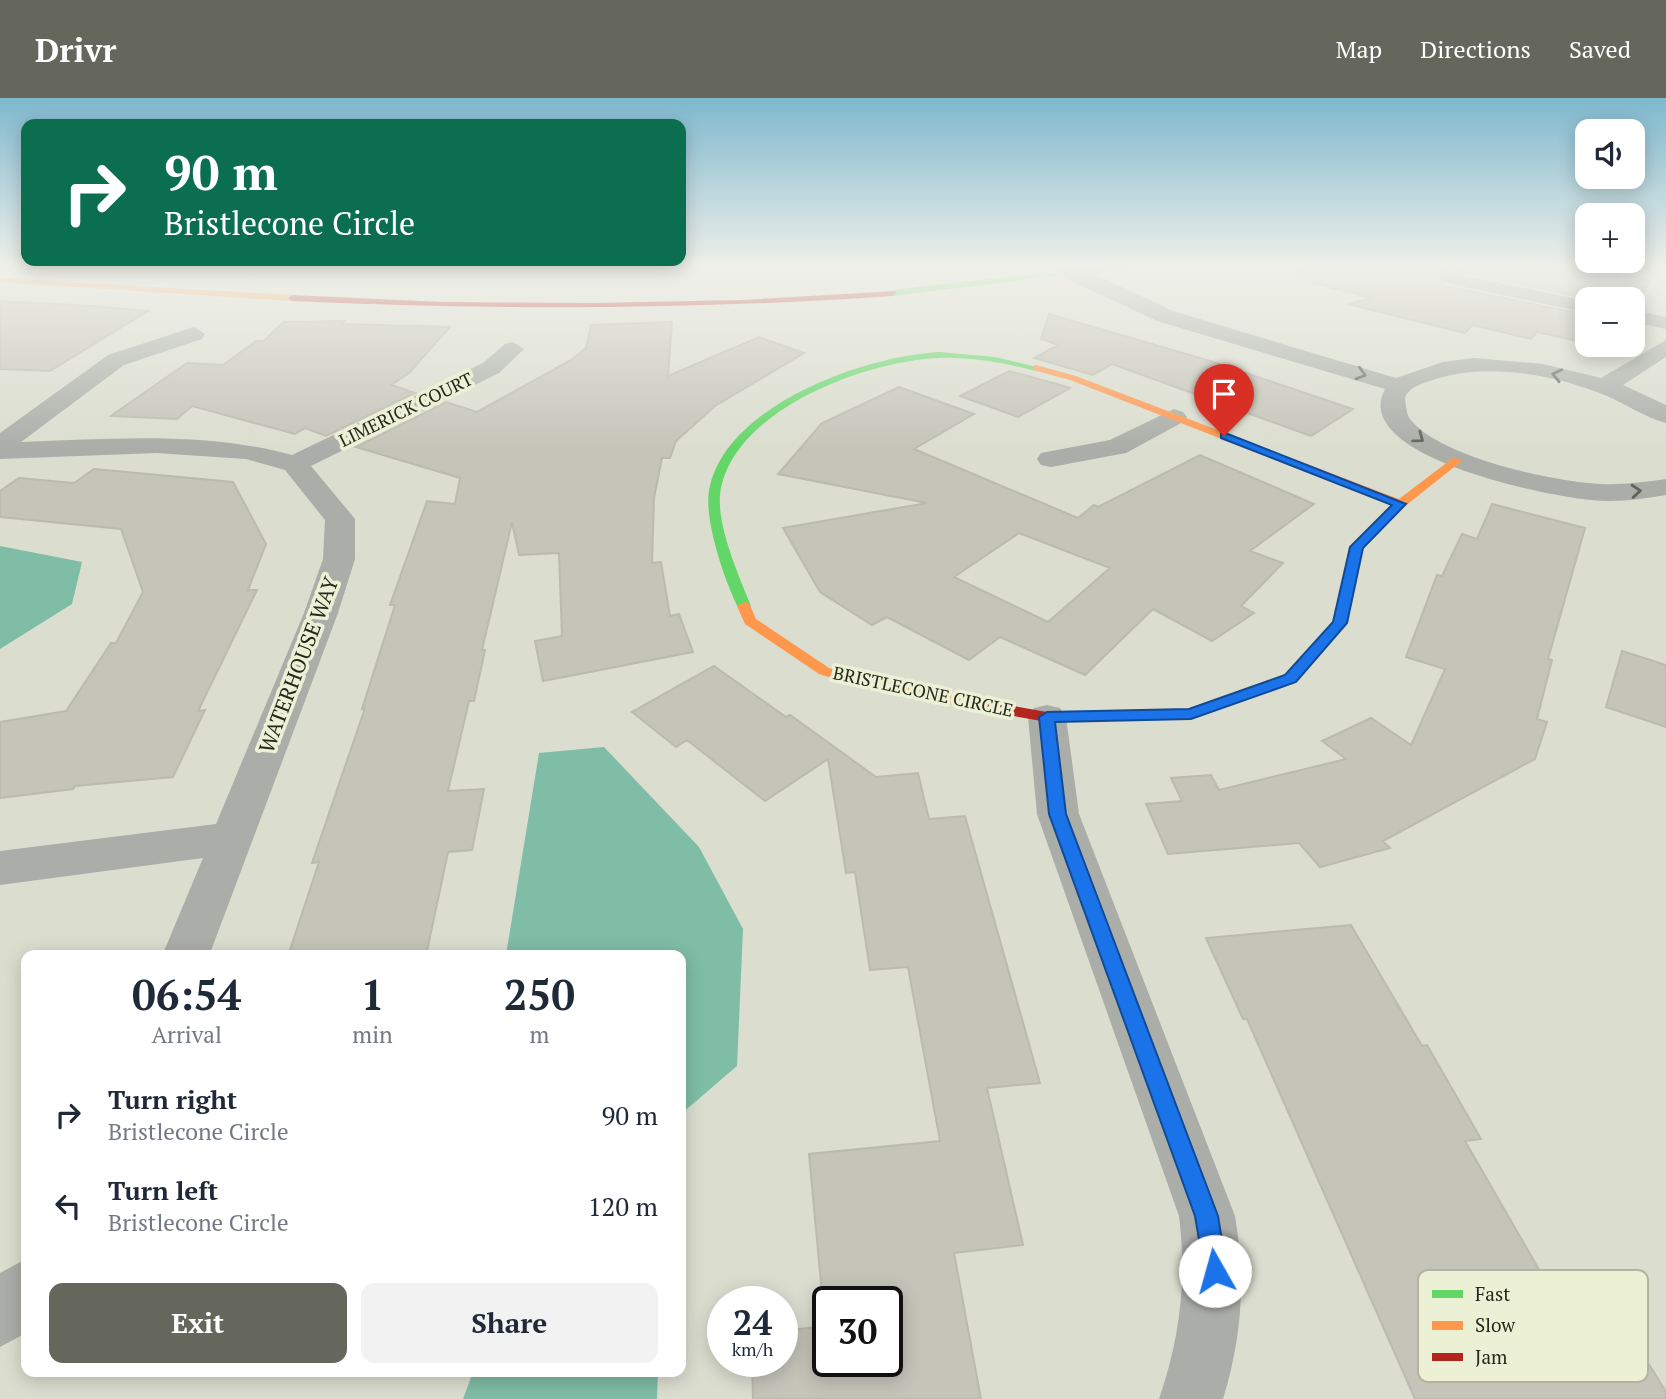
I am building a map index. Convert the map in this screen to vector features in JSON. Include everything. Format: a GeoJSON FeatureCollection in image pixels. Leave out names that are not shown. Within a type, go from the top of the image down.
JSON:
{"type":"FeatureCollection","features":[{"type":"Feature","properties":{"kind":"street"},"geometry":{"type":"LineString","coordinates":[[1204,328],[1399,386]]}},
{"type":"Feature","properties":{"kind":"street"},"geometry":{"type":"LineString","coordinates":[[1279,328],[1353,350]]}},
{"type":"Feature","properties":{"kind":"street"},"geometry":{"type":"LineString","coordinates":[[0,445],[116,360],[194,334]]}},
{"type":"Feature","properties":{"kind":"street"},"geometry":{"type":"LineString","coordinates":[[1605,386],[1666,347]]}},
{"type":"Feature","properties":{"kind":"street","name":"LIMERICK COURT"},"geometry":{"type":"LineString","coordinates":[[295,464],[491,368],[513,348]]}},
{"type":"Feature","properties":{"kind":"street","name":"BRISTLECONE CIRCLE"},"geometry":{"type":"LineString","coordinates":[[1400,504],[1073,378],[1001,359],[928,356],[883,362],[830,381],[764,417],[725,457],[714,491],[724,554],[750,621],[824,671],[864,682],[1047,717],[1191,714],[1290,678],[1340,623],[1356,547],[1400,504],[1457,460]]}},
{"type":"Feature","properties":{"kind":"street"},"geometry":{"type":"LineString","coordinates":[[1392,360],[1431,371],[1498,367],[1538,371],[1605,386],[1666,415]]}},
{"type":"Feature","properties":{"kind":"street"},"geometry":{"type":"LineString","coordinates":[[1431,371],[1399,386],[1391,401],[1395,415],[1408,430],[1428,445],[1457,460],[1498,475],[1545,486],[1592,492],[1635,492],[1666,487]]}},
{"type":"Feature","properties":{"kind":"street"},"geometry":{"type":"LineString","coordinates":[[1051,459],[1117,447],[1174,417]]}},
{"type":"Feature","properties":{"kind":"street"},"geometry":{"type":"LineString","coordinates":[[0,451],[156,445],[247,451],[295,464]]}},
{"type":"Feature","properties":{"kind":"street","name":"WATERHOUSE WAY"},"geometry":{"type":"LineString","coordinates":[[187,950],[321,613],[339,559],[340,519],[295,464]]}},
{"type":"Feature","properties":{"kind":"street"},"geometry":{"type":"LineString","coordinates":[[1047,717],[1058,814],[1207,1216],[1214,1253],[1216,1290],[1204,1363],[1191,1399]]}},
{"type":"Feature","properties":{"kind":"street"},"geometry":{"type":"LineString","coordinates":[[0,868],[233,838]]}},
{"type":"Feature","properties":{"kind":"street"},"geometry":{"type":"LineString","coordinates":[[0,1317],[21,1294]]}},
{"type":"Feature","properties":{"kind":"shaded area"},"geometry":{"type":"Polygon","coordinates":[[[0,546],[82,562],[72,604],[0,649],[0,546]]]}},
{"type":"Feature","properties":{"kind":"shaded area"},"geometry":{"type":"Polygon","coordinates":[[[604,747],[699,847],[743,929],[737,1066],[686,1110],[686,950],[507,950],[539,753],[604,747]]]}},
{"type":"Feature","properties":{"kind":"shaded area"},"geometry":{"type":"Polygon","coordinates":[[[471,1377],[658,1377],[657,1399],[463,1399],[471,1377]]]}},
{"type":"Feature","properties":{"kind":"building"},"geometry":{"type":"Polygon","coordinates":[[[0,328],[121,328],[50,371],[0,369],[0,328]]]}},
{"type":"Feature","properties":{"kind":"building"},"geometry":{"type":"Polygon","coordinates":[[[277,328],[449,328],[409,373],[391,385],[415,393],[326,436],[305,428],[295,434],[192,406],[177,419],[111,416],[187,363],[223,365],[256,341],[264,341],[277,328]]]}},
{"type":"Feature","properties":{"kind":"building"},"geometry":{"type":"Polygon","coordinates":[[[590,328],[672,328],[668,376],[759,337],[804,353],[715,406],[676,441],[670,458],[662,458],[654,498],[652,563],[661,562],[670,616],[679,614],[693,652],[543,681],[535,641],[562,636],[559,553],[519,555],[512,522],[482,650],[485,650],[474,701],[469,701],[448,791],[484,789],[472,850],[448,852],[427,950],[290,950],[319,862],[312,863],[365,708],[362,709],[395,605],[390,605],[427,501],[455,504],[460,478],[356,447],[446,402],[477,412],[571,360],[586,348],[590,328]]]}},
{"type":"Feature","properties":{"kind":"building"},"geometry":{"type":"Polygon","coordinates":[[[1045,328],[1096,328],[1207,360],[1353,409],[1311,436],[1112,364],[1093,375],[1034,358],[1058,345],[1041,339],[1045,328]]]}},
{"type":"Feature","properties":{"kind":"building"},"geometry":{"type":"Polygon","coordinates":[[[1443,328],[1470,328],[1465,333],[1443,328]]]}},
{"type":"Feature","properties":{"kind":"building"},"geometry":{"type":"Polygon","coordinates":[[[1484,328],[1575,328],[1575,340],[1537,332],[1531,339],[1484,328]]]}},
{"type":"Feature","properties":{"kind":"building"},"geometry":{"type":"Polygon","coordinates":[[[1009,371],[1070,388],[1018,417],[960,396],[1009,371]]]}},
{"type":"Feature","properties":{"kind":"building"},"geometry":{"type":"Polygon","coordinates":[[[899,387],[974,414],[914,449],[1078,518],[1094,505],[1098,507],[1200,455],[1314,504],[1250,551],[1283,563],[1241,606],[1254,613],[1212,641],[1153,609],[1085,675],[1000,637],[969,660],[887,617],[872,625],[820,592],[783,528],[927,503],[778,474],[822,423],[899,387]],[[1019,533],[954,577],[1048,622],[1110,568],[1019,533]]]}},
{"type":"Feature","properties":{"kind":"building"},"geometry":{"type":"Polygon","coordinates":[[[94,469],[233,482],[266,544],[248,590],[257,590],[198,711],[205,710],[173,777],[75,786],[73,789],[0,798],[0,722],[66,711],[111,643],[116,643],[143,592],[121,529],[0,517],[0,491],[19,478],[74,483],[94,469]]]}},
{"type":"Feature","properties":{"kind":"building"},"geometry":{"type":"Polygon","coordinates":[[[1492,504],[1585,528],[1548,659],[1552,660],[1537,719],[1547,722],[1535,759],[1383,841],[1390,848],[1320,867],[1299,843],[1168,854],[1146,804],[1182,801],[1171,778],[1211,775],[1219,790],[1346,759],[1322,741],[1371,718],[1411,745],[1445,669],[1406,657],[1437,575],[1442,576],[1462,534],[1477,539],[1492,504]]]}},
{"type":"Feature","properties":{"kind":"building"},"geometry":{"type":"Polygon","coordinates":[[[1622,651],[1666,665],[1666,727],[1606,707],[1622,651]]]}},
{"type":"Feature","properties":{"kind":"building"},"geometry":{"type":"Polygon","coordinates":[[[714,666],[786,717],[790,715],[876,777],[918,773],[929,819],[965,816],[1040,1083],[987,1088],[1023,1245],[954,1253],[981,1399],[753,1399],[752,1377],[798,1377],[798,1329],[812,1328],[812,1377],[903,1377],[903,1286],[821,1286],[809,1154],[940,1141],[908,967],[870,970],[855,872],[846,873],[828,759],[765,801],[687,740],[676,747],[632,712],[714,666]]]}},
{"type":"Feature","properties":{"kind":"building"},"geometry":{"type":"Polygon","coordinates":[[[1351,925],[1422,1046],[1427,1045],[1481,1139],[1465,1141],[1539,1270],[1418,1270],[1418,1382],[1648,1382],[1648,1363],[1666,1392],[1666,1399],[1415,1399],[1247,1019],[1243,1019],[1206,938],[1351,925]]]}},
{"type":"Feature","properties":{"kind":"traffic: fast"},"geometry":{"type":"LineString","coordinates":[[744,606],[719,530],[715,488],[726,460],[746,435],[771,414],[800,395],[831,380],[896,361],[953,355],[995,359],[1036,368]]}},
{"type":"Feature","properties":{"kind":"traffic: slow"},"geometry":{"type":"LineString","coordinates":[[1036,368],[1073,378],[1400,504]]}},
{"type":"Feature","properties":{"kind":"traffic: slow"},"geometry":{"type":"LineString","coordinates":[[1266,687],[1290,678],[1340,623],[1356,547],[1400,504],[1457,460]]}},
{"type":"Feature","properties":{"kind":"traffic: slow"},"geometry":{"type":"LineString","coordinates":[[744,606],[750,621],[824,671],[864,683],[986,706]]}},
{"type":"Feature","properties":{"kind":"traffic: jam"},"geometry":{"type":"LineString","coordinates":[[986,706],[1047,717],[1191,714],[1266,687]]}},
{"type":"Feature","properties":{"kind":"route"},"geometry":{"type":"LineString","coordinates":[[1215,1271],[1207,1216],[1058,814],[1047,717],[1191,714],[1290,678],[1340,623],[1356,547],[1400,504],[1224,436]]}}]}
